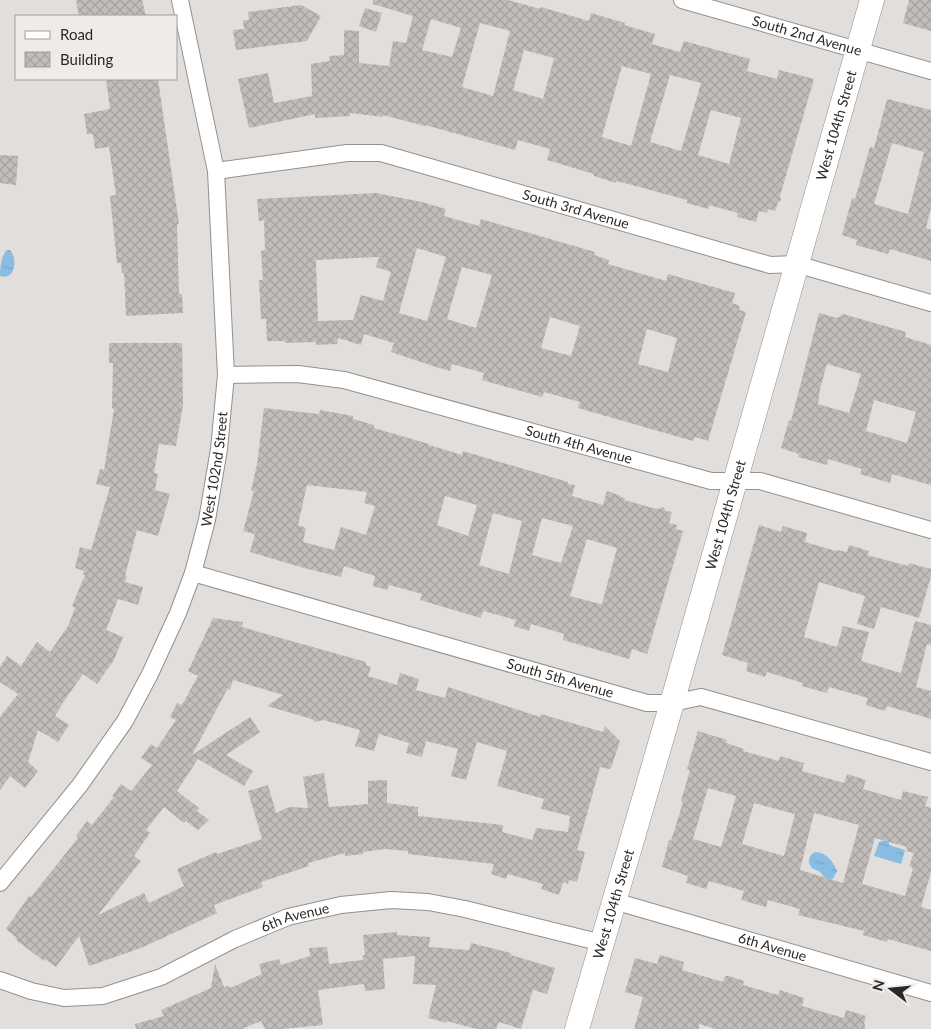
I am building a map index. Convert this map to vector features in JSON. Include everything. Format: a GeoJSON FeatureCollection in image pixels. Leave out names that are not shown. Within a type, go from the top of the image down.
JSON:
{"type":"FeatureCollection","features":[{"type":"Feature","properties":{"kind":"street","name":"West 102nd Street"},"geometry":{"type":"LineString","coordinates":[[0,883],[80,785],[125,721],[178,613],[193,573],[207,520],[219,449],[226,375],[216,171],[180,0]]}},
{"type":"Feature","properties":{"kind":"street","name":"South 2nd Avenue"},"geometry":{"type":"LineString","coordinates":[[682,0],[931,71]]}},
{"type":"Feature","properties":{"kind":"street","name":"West 104th Street"},"geometry":{"type":"LineString","coordinates":[[577,1029],[872,0]]}},
{"type":"Feature","properties":{"kind":"street","name":"South 3rd Avenue"},"geometry":{"type":"LineString","coordinates":[[216,171],[347,153],[381,153],[770,265],[796,264],[931,303]]}},
{"type":"Feature","properties":{"kind":"street","name":"South 4th Avenue"},"geometry":{"type":"LineString","coordinates":[[226,375],[298,374],[344,380],[711,481],[760,481],[931,530]]}},
{"type":"Feature","properties":{"kind":"street","name":"South 5th Avenue"},"geometry":{"type":"LineString","coordinates":[[193,573],[647,703],[672,703],[701,698],[931,762]]}},
{"type":"Feature","properties":{"kind":"street","name":"6th Avenue"},"geometry":{"type":"LineString","coordinates":[[0,980],[31,991],[64,998],[103,996],[161,977],[235,939],[288,916],[341,905],[390,900],[428,902],[465,909],[602,943]]}},
{"type":"Feature","properties":{"kind":"street","name":"6th Avenue"},"geometry":{"type":"LineString","coordinates":[[614,901],[931,993]]}},
{"type":"Feature","properties":{"kind":"water"},"geometry":{"type":"Polygon","coordinates":[[[7,250],[10,250],[12,253],[15,262],[10,275],[5,277],[0,276],[0,269],[2,259],[7,250]]]}},
{"type":"Feature","properties":{"kind":"water"},"geometry":{"type":"Polygon","coordinates":[[[889,841],[889,845],[905,850],[901,864],[874,856],[879,842],[889,841]]]}},
{"type":"Feature","properties":{"kind":"water"},"geometry":{"type":"Polygon","coordinates":[[[815,852],[826,855],[833,864],[837,871],[833,879],[825,878],[820,872],[810,866],[810,857],[815,852]]]}},
{"type":"Feature","properties":{"kind":"building"},"geometry":{"type":"Polygon","coordinates":[[[76,0],[142,0],[146,15],[79,15],[76,0]]]}},
{"type":"Feature","properties":{"kind":"building"},"geometry":{"type":"Polygon","coordinates":[[[373,0],[508,0],[540,9],[541,7],[589,21],[591,13],[655,34],[652,44],[680,52],[684,41],[750,59],[747,71],[777,79],[779,70],[814,79],[780,196],[781,200],[778,202],[775,211],[768,209],[767,213],[759,211],[756,222],[737,217],[738,213],[709,205],[708,209],[687,203],[687,200],[617,181],[616,183],[594,176],[594,174],[547,160],[550,149],[518,140],[515,150],[383,115],[383,117],[350,113],[350,116],[315,118],[315,114],[249,128],[238,79],[268,73],[274,103],[312,96],[311,64],[330,61],[329,56],[344,55],[344,30],[359,31],[359,63],[389,66],[393,41],[406,43],[413,16],[373,4],[373,0]],[[431,19],[422,50],[452,57],[461,28],[431,19]],[[480,23],[462,87],[493,96],[510,31],[480,23]],[[524,50],[513,90],[543,99],[554,58],[524,50]],[[622,66],[602,137],[631,146],[651,74],[622,66]],[[670,75],[650,142],[681,151],[701,83],[670,75]],[[711,110],[698,155],[729,164],[741,118],[711,110]]]}},
{"type":"Feature","properties":{"kind":"building"},"geometry":{"type":"Polygon","coordinates":[[[909,0],[931,0],[931,31],[903,23],[909,0]]]}},
{"type":"Feature","properties":{"kind":"building"},"geometry":{"type":"Polygon","coordinates":[[[301,5],[321,16],[307,41],[236,50],[233,30],[244,29],[243,20],[249,20],[248,12],[301,5]]]}},
{"type":"Feature","properties":{"kind":"building"},"geometry":{"type":"Polygon","coordinates":[[[365,8],[382,13],[376,32],[359,26],[365,8]]]}},
{"type":"Feature","properties":{"kind":"building"},"geometry":{"type":"Polygon","coordinates":[[[106,80],[158,80],[179,224],[177,224],[179,294],[182,294],[183,313],[126,316],[124,273],[122,273],[121,263],[117,263],[110,196],[116,195],[109,147],[95,149],[93,134],[87,134],[84,114],[110,109],[106,80]]]}},
{"type":"Feature","properties":{"kind":"building"},"geometry":{"type":"Polygon","coordinates":[[[887,99],[931,110],[931,208],[926,228],[931,230],[931,261],[890,249],[888,254],[856,245],[857,240],[842,235],[852,198],[855,199],[870,147],[874,148],[887,99]],[[892,143],[874,204],[908,214],[924,152],[892,143]]]}},
{"type":"Feature","properties":{"kind":"building"},"geometry":{"type":"Polygon","coordinates":[[[0,155],[18,156],[16,185],[0,183],[0,155]]]}},
{"type":"Feature","properties":{"kind":"building"},"geometry":{"type":"Polygon","coordinates":[[[376,193],[422,202],[446,209],[444,216],[479,226],[481,219],[595,252],[594,255],[609,260],[608,264],[666,281],[668,274],[735,293],[732,303],[740,306],[739,310],[746,312],[708,441],[695,437],[693,441],[578,408],[580,402],[544,392],[542,397],[482,380],[484,373],[452,364],[450,371],[436,367],[391,352],[394,343],[364,334],[361,345],[338,338],[337,344],[316,345],[316,342],[285,343],[285,341],[267,341],[266,319],[261,319],[259,280],[263,280],[261,251],[265,250],[264,220],[259,221],[257,199],[376,193]],[[417,248],[399,313],[427,321],[446,257],[417,248]],[[379,257],[316,260],[318,321],[353,320],[361,295],[383,301],[391,272],[376,267],[379,257]],[[462,267],[447,319],[476,328],[492,275],[462,267]],[[550,317],[541,348],[571,356],[580,326],[550,317]],[[647,329],[638,364],[668,372],[677,338],[647,329]]]}},
{"type":"Feature","properties":{"kind":"building"},"geometry":{"type":"Polygon","coordinates":[[[819,313],[837,318],[843,314],[906,332],[905,337],[931,345],[931,485],[892,474],[890,483],[860,474],[862,469],[828,459],[827,465],[798,457],[799,454],[781,448],[789,420],[791,421],[819,313]],[[827,364],[818,404],[849,413],[861,374],[827,364]],[[874,400],[866,431],[907,443],[916,412],[874,400]]]}},
{"type":"Feature","properties":{"kind":"building"},"geometry":{"type":"Polygon","coordinates":[[[109,343],[182,343],[183,405],[176,446],[159,444],[154,473],[158,474],[155,490],[170,494],[158,536],[137,530],[125,582],[143,587],[138,605],[118,599],[106,630],[123,637],[114,660],[97,684],[83,674],[64,701],[55,716],[69,725],[58,742],[38,730],[28,762],[38,771],[25,788],[10,776],[0,790],[0,717],[18,694],[0,682],[0,667],[7,656],[21,666],[37,642],[50,652],[68,626],[75,608],[72,606],[85,575],[83,574],[84,571],[75,568],[80,547],[91,550],[110,487],[96,484],[100,469],[104,470],[114,409],[112,408],[113,363],[109,363],[109,343]]]}},
{"type":"Feature","properties":{"kind":"building"},"geometry":{"type":"Polygon","coordinates":[[[264,408],[319,414],[320,410],[353,416],[353,419],[374,425],[374,428],[462,455],[463,451],[568,482],[568,484],[575,485],[572,496],[603,505],[607,491],[625,498],[624,500],[653,508],[660,509],[663,507],[666,511],[672,512],[669,523],[677,525],[676,529],[683,531],[647,654],[632,649],[629,659],[563,640],[564,634],[531,624],[529,631],[514,626],[516,620],[483,611],[481,618],[420,600],[422,594],[389,585],[387,590],[373,586],[375,576],[344,566],[341,577],[250,552],[255,534],[243,531],[254,491],[251,491],[257,464],[264,408]],[[307,485],[298,525],[306,528],[303,542],[334,550],[341,527],[366,535],[375,506],[364,503],[367,492],[307,485]],[[445,496],[437,525],[468,536],[477,505],[445,496]],[[493,513],[479,565],[509,574],[522,521],[493,513]],[[542,518],[532,555],[561,563],[573,526],[542,518]],[[587,539],[570,596],[602,604],[617,548],[587,539]]]}},
{"type":"Feature","properties":{"kind":"building"},"geometry":{"type":"Polygon","coordinates":[[[759,525],[781,532],[783,526],[807,533],[805,542],[836,551],[847,552],[849,545],[869,551],[867,555],[908,566],[909,563],[931,569],[931,576],[919,618],[881,607],[874,629],[857,624],[865,596],[819,582],[804,637],[837,647],[843,626],[869,632],[861,661],[901,673],[915,621],[931,625],[931,645],[927,644],[916,687],[931,691],[931,719],[887,706],[885,711],[866,705],[868,698],[829,687],[827,693],[802,686],[803,683],[767,672],[765,677],[746,671],[748,663],[722,655],[759,525]]]}},
{"type":"Feature","properties":{"kind":"building"},"geometry":{"type":"Polygon","coordinates":[[[213,618],[243,622],[242,627],[366,662],[366,665],[371,667],[368,676],[397,685],[400,673],[419,679],[416,690],[445,698],[448,687],[540,717],[541,714],[603,732],[605,726],[620,741],[611,768],[600,767],[577,850],[585,852],[577,882],[569,880],[568,884],[563,882],[559,895],[541,889],[543,884],[508,874],[506,879],[491,874],[494,864],[408,854],[408,851],[385,849],[345,856],[345,853],[308,863],[309,866],[261,882],[263,887],[214,905],[217,913],[141,948],[89,966],[79,936],[56,967],[45,959],[44,961],[16,940],[17,938],[6,929],[29,896],[31,897],[78,838],[76,836],[87,821],[92,825],[114,797],[112,796],[121,784],[131,791],[152,765],[141,758],[151,744],[157,748],[176,720],[170,717],[177,703],[182,705],[198,676],[188,671],[213,618]],[[233,680],[230,690],[228,688],[192,755],[250,717],[260,732],[226,755],[253,771],[244,786],[198,759],[177,791],[199,808],[197,811],[209,820],[198,830],[186,821],[184,823],[164,807],[146,830],[150,833],[134,856],[141,861],[98,915],[144,893],[149,903],[184,886],[177,869],[216,852],[217,854],[262,839],[248,791],[268,785],[276,813],[289,807],[308,808],[303,777],[324,773],[329,807],[368,804],[368,781],[387,780],[387,803],[418,807],[418,816],[503,825],[502,832],[532,840],[536,828],[568,832],[570,816],[541,809],[544,799],[497,786],[507,751],[477,742],[466,780],[451,776],[458,749],[426,741],[422,757],[406,753],[409,743],[379,734],[374,751],[355,746],[360,730],[323,720],[315,722],[312,719],[267,706],[283,695],[233,680]]]}},
{"type":"Feature","properties":{"kind":"building"},"geometry":{"type":"Polygon","coordinates":[[[698,731],[727,740],[726,743],[744,749],[743,751],[779,761],[780,756],[804,763],[802,771],[844,783],[847,774],[866,780],[863,789],[901,800],[903,791],[928,797],[925,806],[931,808],[931,872],[921,907],[931,910],[931,951],[888,939],[887,942],[863,935],[864,931],[798,915],[800,909],[768,900],[766,907],[741,900],[744,891],[709,881],[706,889],[686,883],[688,876],[662,867],[669,840],[671,841],[683,802],[681,801],[690,770],[687,769],[698,731]],[[708,788],[693,839],[721,847],[736,796],[708,788]],[[754,803],[742,844],[784,856],[795,814],[754,803]],[[814,813],[800,870],[843,883],[859,825],[814,813]],[[875,838],[862,884],[905,896],[913,868],[909,866],[914,853],[906,851],[907,847],[875,838]]]}},
{"type":"Feature","properties":{"kind":"building"},"geometry":{"type":"Polygon","coordinates":[[[397,932],[397,935],[430,937],[429,947],[469,950],[471,943],[511,953],[511,955],[555,968],[547,994],[533,990],[521,1029],[499,1022],[496,1029],[476,1029],[428,1018],[436,985],[413,984],[415,956],[383,959],[385,989],[365,991],[364,984],[318,990],[323,1025],[265,1029],[261,1021],[242,1029],[136,1029],[135,1024],[164,1016],[161,1010],[211,988],[215,964],[224,987],[229,986],[230,988],[262,974],[259,964],[279,959],[281,965],[310,956],[309,948],[327,947],[329,964],[363,960],[363,955],[365,955],[363,935],[397,932]]]}},
{"type":"Feature","properties":{"kind":"building"},"geometry":{"type":"Polygon","coordinates":[[[660,955],[684,962],[682,970],[723,982],[725,976],[729,976],[744,981],[743,985],[778,995],[780,990],[804,998],[802,1006],[844,1018],[846,1010],[866,1016],[865,1029],[715,1029],[699,1024],[699,1029],[634,1029],[643,997],[625,992],[635,958],[657,964],[660,955]]]}}]}
